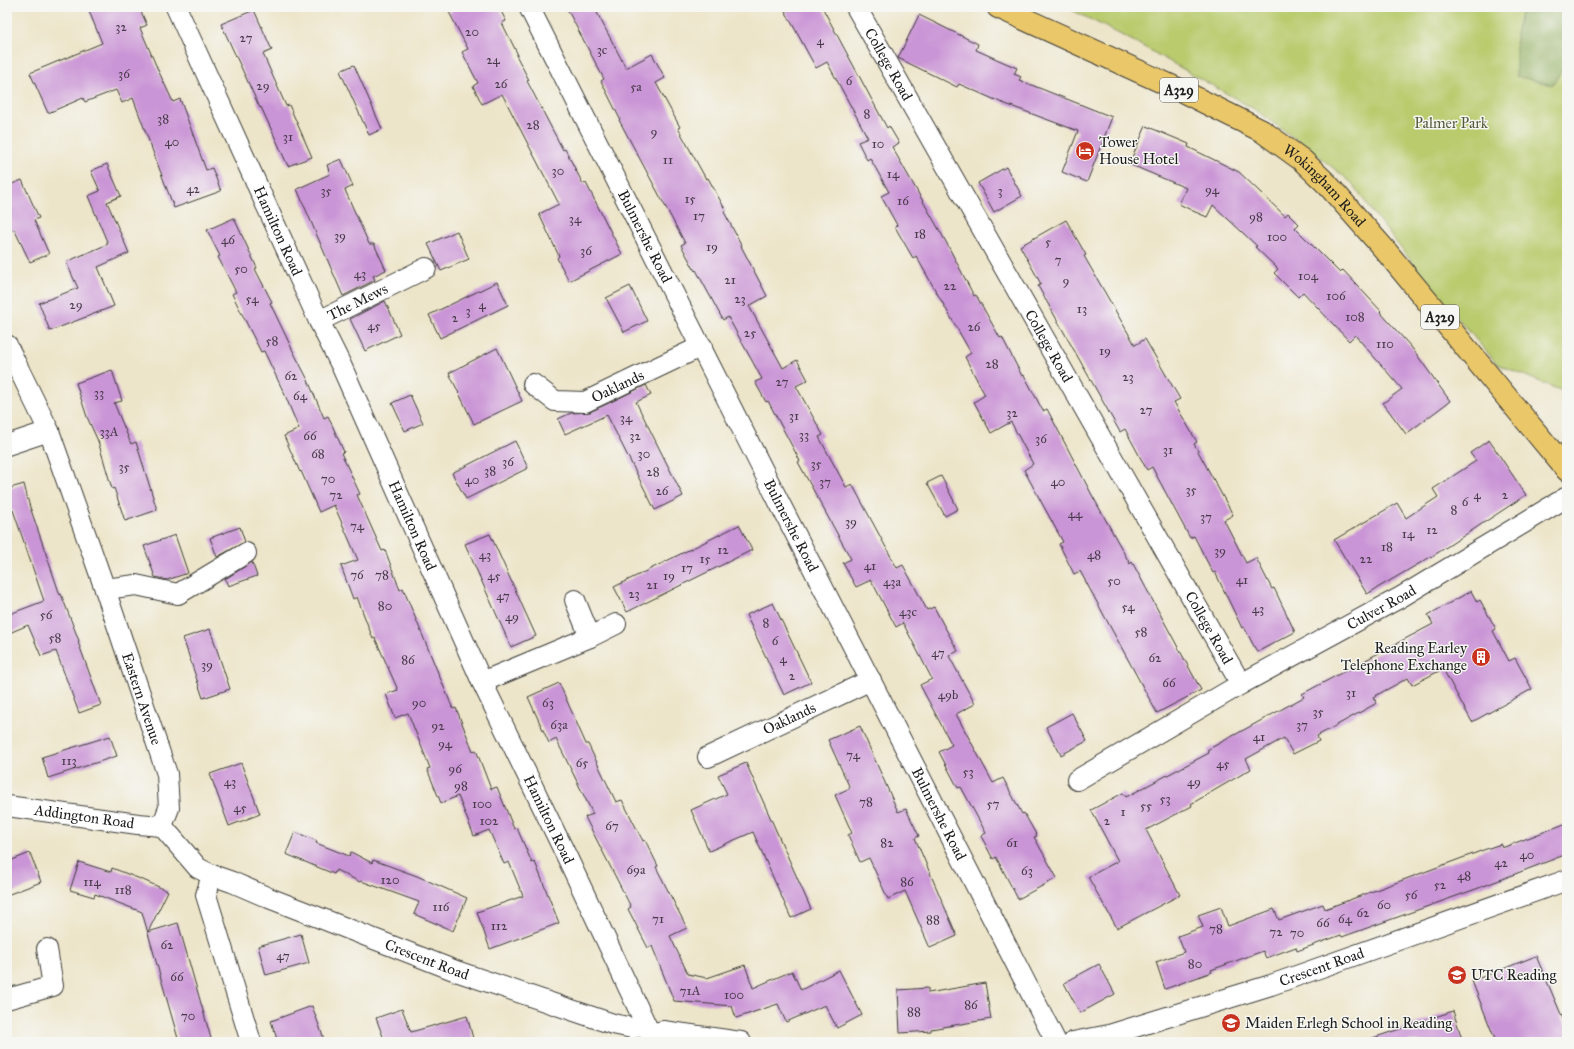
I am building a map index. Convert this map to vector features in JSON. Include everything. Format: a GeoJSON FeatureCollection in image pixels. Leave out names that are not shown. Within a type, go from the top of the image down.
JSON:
{"type":"FeatureCollection","features":[{"type":"Feature","properties":{"kind":"main road","name":"Wokingham Road"},"geometry":{"type":"LineString","coordinates":[[998,7],[1182,91],[1262,131],[1302,160],[1327,184],[1385,250],[1567,470]]}},
{"type":"Feature","properties":{"kind":"street","name":"Hamilton Road"},"geometry":{"type":"LineString","coordinates":[[176,7],[319,321],[341,365],[482,682],[567,857],[650,1034]]}},
{"type":"Feature","properties":{"kind":"street","name":"Bulmershe Road"},"geometry":{"type":"LineString","coordinates":[[529,7],[702,346],[779,502],[1056,1042]]}},
{"type":"Feature","properties":{"kind":"street","name":"College Road"},"geometry":{"type":"LineString","coordinates":[[856,7],[1241,684]]}},
{"type":"Feature","properties":{"kind":"street","name":"The Mews"},"geometry":{"type":"LineString","coordinates":[[319,321],[402,289],[426,268]]}},
{"type":"Feature","properties":{"kind":"street","name":"Eastern Avenue"},"geometry":{"type":"LineString","coordinates":[[7,345],[49,431],[106,589],[167,774],[169,808],[162,826]]}},
{"type":"Feature","properties":{"kind":"street","name":"Oaklands"},"geometry":{"type":"LineString","coordinates":[[533,384],[555,400],[585,402],[702,346]]}},
{"type":"Feature","properties":{"kind":"street"},"geometry":{"type":"LineString","coordinates":[[7,445],[49,431]]}},
{"type":"Feature","properties":{"kind":"street","name":"Culver Road"},"geometry":{"type":"LineString","coordinates":[[1077,780],[1241,684],[1401,597],[1567,497]]}},
{"type":"Feature","properties":{"kind":"street"},"geometry":{"type":"LineString","coordinates":[[106,589],[136,585],[178,594],[246,553]]}},
{"type":"Feature","properties":{"kind":"street"},"geometry":{"type":"LineString","coordinates":[[574,600],[590,637]]}},
{"type":"Feature","properties":{"kind":"street"},"geometry":{"type":"LineString","coordinates":[[482,682],[590,637],[616,624]]}},
{"type":"Feature","properties":{"kind":"street","name":"Oaklands"},"geometry":{"type":"LineString","coordinates":[[708,757],[871,680]]}},
{"type":"Feature","properties":{"kind":"street","name":"Addington Road"},"geometry":{"type":"LineString","coordinates":[[7,806],[162,826]]}},
{"type":"Feature","properties":{"kind":"street"},"geometry":{"type":"LineString","coordinates":[[162,826],[198,868],[212,875],[206,895],[251,1042]]}},
{"type":"Feature","properties":{"kind":"street","name":"Crescent Road"},"geometry":{"type":"LineString","coordinates":[[212,875],[456,971],[613,1024],[650,1034],[663,1031],[741,1042]]}},
{"type":"Feature","properties":{"kind":"street","name":"Crescent Road"},"geometry":{"type":"LineString","coordinates":[[1074,1042],[1109,1035],[1271,985],[1567,880]]}},
{"type":"Feature","properties":{"kind":"street"},"geometry":{"type":"LineString","coordinates":[[7,999],[53,986],[47,949]]}},
{"type":"Feature","properties":{"kind":"green space","name":"Palmer Park"},"geometry":{"type":"Polygon","coordinates":[[[1066,7],[1567,7],[1567,393],[1497,364],[1437,294],[1373,213],[1352,183],[1312,151],[1254,109],[1135,42],[1066,7]]]}},
{"type":"Feature","properties":{"kind":"green space"},"geometry":{"type":"Polygon","coordinates":[[[1522,7],[1567,7],[1567,63],[1552,85],[1516,76],[1516,34],[1522,7]]]}},
{"type":"Feature","properties":{"kind":"building"},"geometry":{"type":"Polygon","coordinates":[[[100,7],[139,7],[147,25],[140,28],[158,70],[173,102],[180,99],[206,170],[212,168],[221,191],[174,208],[133,98],[122,103],[116,90],[85,102],[83,98],[48,113],[30,73],[102,43],[89,11],[100,7]]]}},
{"type":"Feature","properties":{"kind":"building"},"geometry":{"type":"Polygon","coordinates":[[[459,7],[499,7],[506,21],[502,23],[529,80],[527,81],[563,150],[565,149],[583,184],[586,183],[622,254],[569,281],[557,258],[559,256],[539,214],[559,204],[502,94],[482,104],[473,86],[478,83],[462,52],[468,49],[449,12],[459,7]]]}},
{"type":"Feature","properties":{"kind":"building"},"geometry":{"type":"Polygon","coordinates":[[[566,7],[594,7],[626,68],[652,54],[665,78],[656,83],[680,127],[678,128],[706,179],[708,178],[726,211],[724,212],[767,296],[749,306],[783,368],[797,360],[808,380],[796,386],[823,435],[819,437],[846,487],[852,484],[897,568],[903,565],[927,610],[934,607],[958,651],[949,656],[975,704],[956,714],[993,783],[1003,778],[1022,814],[1024,813],[1037,836],[1034,837],[1057,878],[1018,899],[996,857],[993,859],[981,836],[986,833],[961,787],[958,788],[939,752],[952,745],[920,685],[932,679],[903,623],[896,627],[871,580],[856,587],[843,563],[851,559],[798,462],[800,461],[768,401],[766,402],[755,382],[762,379],[728,317],[723,320],[681,245],[685,243],[619,120],[620,119],[601,81],[604,79],[566,7]]]}},
{"type":"Feature","properties":{"kind":"building"},"geometry":{"type":"Polygon","coordinates":[[[783,7],[822,7],[887,128],[889,126],[899,143],[892,147],[945,240],[974,296],[976,295],[1000,338],[1002,337],[1022,376],[1024,375],[1043,411],[1047,409],[1092,495],[1130,564],[1132,562],[1201,690],[1157,713],[1080,571],[1074,574],[1059,544],[1063,542],[1024,470],[1033,464],[1011,422],[991,433],[974,402],[985,395],[965,357],[971,353],[916,256],[913,258],[895,227],[897,225],[881,196],[889,192],[870,158],[867,160],[858,142],[868,138],[827,62],[816,68],[783,7]]]}},
{"type":"Feature","properties":{"kind":"building"},"geometry":{"type":"Polygon","coordinates":[[[254,10],[272,50],[263,54],[286,106],[289,105],[312,157],[288,166],[221,24],[254,10]]]}},
{"type":"Feature","properties":{"kind":"building"},"geometry":{"type":"Polygon","coordinates":[[[919,15],[978,44],[976,50],[1017,68],[1014,74],[1021,77],[1019,80],[1112,117],[1087,182],[1062,172],[1078,131],[1000,102],[959,84],[957,87],[898,58],[919,15]]]}},
{"type":"Feature","properties":{"kind":"building"},"geometry":{"type":"Polygon","coordinates":[[[354,65],[382,129],[369,135],[340,71],[354,65]]]}},
{"type":"Feature","properties":{"kind":"building"},"geometry":{"type":"Polygon","coordinates":[[[1146,126],[1189,144],[1188,147],[1239,172],[1285,216],[1288,213],[1299,224],[1295,228],[1340,273],[1343,270],[1381,311],[1380,312],[1412,348],[1450,401],[1406,434],[1383,403],[1402,389],[1355,335],[1349,341],[1303,292],[1298,297],[1274,273],[1278,269],[1255,247],[1257,246],[1213,205],[1207,217],[1193,211],[1179,204],[1186,188],[1129,164],[1146,126]]]}},
{"type":"Feature","properties":{"kind":"building"},"geometry":{"type":"Polygon","coordinates":[[[341,159],[353,186],[345,190],[369,244],[374,244],[386,270],[373,276],[375,280],[343,296],[297,189],[330,174],[327,165],[341,159]]]}},
{"type":"Feature","properties":{"kind":"building"},"geometry":{"type":"Polygon","coordinates":[[[107,164],[121,196],[107,202],[129,253],[98,267],[114,306],[50,331],[39,303],[78,288],[66,262],[108,244],[88,196],[100,191],[91,171],[107,164]]]}},
{"type":"Feature","properties":{"kind":"building"},"geometry":{"type":"Polygon","coordinates":[[[1006,167],[1022,196],[994,212],[978,183],[1006,167]]]}},
{"type":"Feature","properties":{"kind":"building"},"geometry":{"type":"Polygon","coordinates":[[[22,180],[39,218],[34,220],[49,254],[30,262],[14,229],[7,232],[7,186],[22,180]]]}},
{"type":"Feature","properties":{"kind":"building"},"geometry":{"type":"Polygon","coordinates":[[[234,218],[257,268],[255,269],[272,302],[270,303],[307,378],[324,418],[328,416],[344,452],[341,453],[360,494],[357,495],[382,551],[385,550],[400,590],[403,588],[453,709],[456,708],[473,751],[476,750],[491,789],[497,787],[514,829],[517,828],[532,863],[535,862],[559,923],[490,949],[477,912],[523,896],[509,862],[504,864],[489,830],[474,836],[458,796],[441,803],[427,769],[430,768],[408,713],[395,718],[386,694],[398,690],[375,638],[373,639],[357,597],[353,599],[341,566],[358,560],[334,505],[319,512],[301,471],[300,472],[284,436],[299,429],[264,351],[261,352],[232,294],[236,292],[218,257],[220,256],[207,230],[234,218]]]}},
{"type":"Feature","properties":{"kind":"building"},"geometry":{"type":"Polygon","coordinates":[[[1066,220],[1086,255],[1084,256],[1135,345],[1145,339],[1180,399],[1174,402],[1197,442],[1194,444],[1233,515],[1224,520],[1246,563],[1256,558],[1272,589],[1274,588],[1295,632],[1257,652],[1244,627],[1242,628],[1215,572],[1213,573],[1194,536],[1190,538],[1152,467],[1147,470],[1125,429],[1120,432],[1038,286],[1041,284],[1020,246],[1066,220]]]}},
{"type":"Feature","properties":{"kind":"building"},"geometry":{"type":"Polygon","coordinates":[[[457,231],[469,259],[441,271],[428,244],[457,231]]]}},
{"type":"Feature","properties":{"kind":"building"},"geometry":{"type":"Polygon","coordinates":[[[497,282],[508,305],[440,338],[429,315],[497,282]]]}},
{"type":"Feature","properties":{"kind":"building"},"geometry":{"type":"Polygon","coordinates":[[[630,286],[647,321],[624,332],[606,298],[630,286]]]}},
{"type":"Feature","properties":{"kind":"building"},"geometry":{"type":"Polygon","coordinates":[[[385,301],[400,334],[365,351],[350,319],[385,301]]]}},
{"type":"Feature","properties":{"kind":"building"},"geometry":{"type":"Polygon","coordinates":[[[497,348],[522,401],[474,424],[449,373],[497,348]]]}},
{"type":"Feature","properties":{"kind":"building"},"geometry":{"type":"Polygon","coordinates":[[[112,370],[122,401],[114,403],[131,444],[136,442],[157,510],[125,521],[114,488],[112,489],[98,441],[87,417],[76,383],[112,370]]]}},
{"type":"Feature","properties":{"kind":"building"},"geometry":{"type":"Polygon","coordinates":[[[646,385],[651,395],[636,402],[683,496],[655,510],[607,415],[565,434],[558,419],[571,413],[590,412],[646,385]]]}},
{"type":"Feature","properties":{"kind":"building"},"geometry":{"type":"Polygon","coordinates":[[[410,395],[423,423],[405,431],[392,403],[410,395]]]}},
{"type":"Feature","properties":{"kind":"building"},"geometry":{"type":"Polygon","coordinates":[[[1489,440],[1526,495],[1439,552],[1367,594],[1334,540],[1397,503],[1406,518],[1438,497],[1433,489],[1476,461],[1470,453],[1489,440]]]}},
{"type":"Feature","properties":{"kind":"building"},"geometry":{"type":"Polygon","coordinates":[[[515,441],[528,468],[466,499],[452,473],[515,441]]]}},
{"type":"Feature","properties":{"kind":"building"},"geometry":{"type":"Polygon","coordinates":[[[941,476],[958,509],[945,516],[927,483],[941,476]]]}},
{"type":"Feature","properties":{"kind":"building"},"geometry":{"type":"Polygon","coordinates":[[[24,484],[29,504],[60,595],[61,594],[79,641],[78,642],[101,705],[79,713],[56,651],[41,656],[28,625],[7,634],[7,615],[44,601],[13,510],[7,512],[7,489],[24,484]]]}},
{"type":"Feature","properties":{"kind":"building"},"geometry":{"type":"Polygon","coordinates":[[[739,525],[752,550],[627,612],[614,587],[739,525]]]}},
{"type":"Feature","properties":{"kind":"building"},"geometry":{"type":"Polygon","coordinates":[[[240,527],[245,542],[217,557],[210,538],[240,527]]]}},
{"type":"Feature","properties":{"kind":"building"},"geometry":{"type":"Polygon","coordinates":[[[490,534],[536,636],[511,647],[465,544],[490,534]]]}},
{"type":"Feature","properties":{"kind":"building"},"geometry":{"type":"Polygon","coordinates":[[[175,535],[188,573],[167,580],[155,577],[144,546],[175,535]]]}},
{"type":"Feature","properties":{"kind":"building"},"geometry":{"type":"Polygon","coordinates":[[[252,562],[257,576],[228,586],[225,579],[252,562]]]}},
{"type":"Feature","properties":{"kind":"building"},"geometry":{"type":"Polygon","coordinates":[[[1471,591],[1477,602],[1480,600],[1496,629],[1493,631],[1509,661],[1515,658],[1532,689],[1472,722],[1443,669],[1412,685],[1408,678],[1373,697],[1377,703],[1317,736],[1319,741],[1293,754],[1284,738],[1246,759],[1251,769],[1191,804],[1192,806],[1146,830],[1180,895],[1117,928],[1088,877],[1118,861],[1091,810],[1123,793],[1126,797],[1209,753],[1207,750],[1304,697],[1302,694],[1433,624],[1428,615],[1471,591]]]}},
{"type":"Feature","properties":{"kind":"building"},"geometry":{"type":"Polygon","coordinates":[[[773,603],[811,682],[784,695],[746,615],[773,603]]]}},
{"type":"Feature","properties":{"kind":"building"},"geometry":{"type":"Polygon","coordinates":[[[210,629],[230,689],[203,698],[183,638],[210,629]]]}},
{"type":"Feature","properties":{"kind":"building"},"geometry":{"type":"Polygon","coordinates":[[[559,683],[586,744],[588,744],[616,802],[622,800],[643,841],[645,840],[658,866],[656,867],[687,928],[670,936],[688,974],[707,978],[745,965],[753,988],[792,971],[801,990],[839,970],[862,1015],[837,1028],[825,1005],[786,1022],[778,1004],[736,1018],[732,1006],[674,1001],[652,946],[648,948],[628,909],[631,907],[585,817],[593,814],[556,739],[549,743],[528,697],[559,683]]]}},
{"type":"Feature","properties":{"kind":"building"},"geometry":{"type":"Polygon","coordinates":[[[1072,713],[1087,741],[1061,755],[1046,727],[1072,713]]]}},
{"type":"Feature","properties":{"kind":"building"},"geometry":{"type":"Polygon","coordinates":[[[860,726],[898,812],[906,809],[919,836],[915,838],[957,936],[930,948],[905,891],[888,899],[869,858],[860,862],[848,835],[852,833],[835,795],[850,788],[828,740],[860,726]]]}},
{"type":"Feature","properties":{"kind":"building"},"geometry":{"type":"Polygon","coordinates":[[[110,736],[117,756],[48,778],[42,757],[110,736]]]}},
{"type":"Feature","properties":{"kind":"building"},"geometry":{"type":"Polygon","coordinates":[[[241,763],[260,814],[229,826],[210,774],[241,763]]]}},
{"type":"Feature","properties":{"kind":"building"},"geometry":{"type":"Polygon","coordinates":[[[746,763],[811,909],[791,918],[753,832],[709,851],[691,810],[727,794],[718,775],[746,763]]]}},
{"type":"Feature","properties":{"kind":"building"},"geometry":{"type":"Polygon","coordinates":[[[1567,823],[1567,854],[1476,889],[1342,937],[1341,935],[1297,951],[1296,947],[1266,958],[1263,951],[1165,989],[1156,962],[1184,952],[1178,936],[1203,927],[1198,915],[1221,907],[1228,926],[1274,909],[1279,920],[1323,904],[1325,909],[1489,848],[1501,844],[1502,848],[1567,823]]]}},
{"type":"Feature","properties":{"kind":"building"},"geometry":{"type":"Polygon","coordinates":[[[295,832],[317,841],[316,843],[349,856],[351,852],[372,863],[373,860],[417,876],[467,898],[453,931],[414,914],[419,902],[361,881],[360,882],[336,870],[334,874],[286,854],[295,832]]]}},
{"type":"Feature","properties":{"kind":"building"},"geometry":{"type":"Polygon","coordinates":[[[30,853],[41,882],[7,895],[7,862],[30,853]]]}},
{"type":"Feature","properties":{"kind":"building"},"geometry":{"type":"Polygon","coordinates":[[[79,862],[111,872],[112,868],[168,891],[148,932],[178,923],[212,1042],[179,1042],[142,912],[95,894],[94,897],[70,890],[79,862]]]}},
{"type":"Feature","properties":{"kind":"building"},"geometry":{"type":"Polygon","coordinates":[[[301,934],[309,963],[266,975],[258,946],[301,934]]]}},
{"type":"Feature","properties":{"kind":"building"},"geometry":{"type":"Polygon","coordinates":[[[1536,956],[1567,1028],[1567,1042],[1496,1042],[1472,981],[1536,956]]]}},
{"type":"Feature","properties":{"kind":"building"},"geometry":{"type":"Polygon","coordinates":[[[1099,964],[1115,994],[1080,1013],[1064,983],[1099,964]]]}},
{"type":"Feature","properties":{"kind":"building"},"geometry":{"type":"Polygon","coordinates":[[[985,983],[991,1019],[931,1029],[931,1031],[900,1033],[898,990],[928,988],[928,993],[985,983]]]}},
{"type":"Feature","properties":{"kind":"building"},"geometry":{"type":"Polygon","coordinates":[[[312,1006],[325,1042],[278,1042],[271,1021],[312,1006]]]}},
{"type":"Feature","properties":{"kind":"building"},"geometry":{"type":"Polygon","coordinates":[[[402,1009],[411,1032],[467,1016],[474,1042],[385,1042],[376,1018],[402,1009]]]}},
{"type":"Feature","properties":{"kind":"building"},"geometry":{"type":"Polygon","coordinates":[[[1453,1011],[1463,1042],[1370,1042],[1370,1039],[1453,1011]]]}},
{"type":"Feature","properties":{"kind":"place","name":"Tower House Hotel"},"geometry":{"type":"Point","coordinates":[1085,151]}},
{"type":"Feature","properties":{"kind":"place","name":"Reading Earley Telephone Exchange"},"geometry":{"type":"Point","coordinates":[1481,657]}},
{"type":"Feature","properties":{"kind":"place","name":"UTC Reading"},"geometry":{"type":"Point","coordinates":[1457,975]}},
{"type":"Feature","properties":{"kind":"place","name":"Maiden Erlegh School in Reading"},"geometry":{"type":"Point","coordinates":[1231,1023]}}]}
